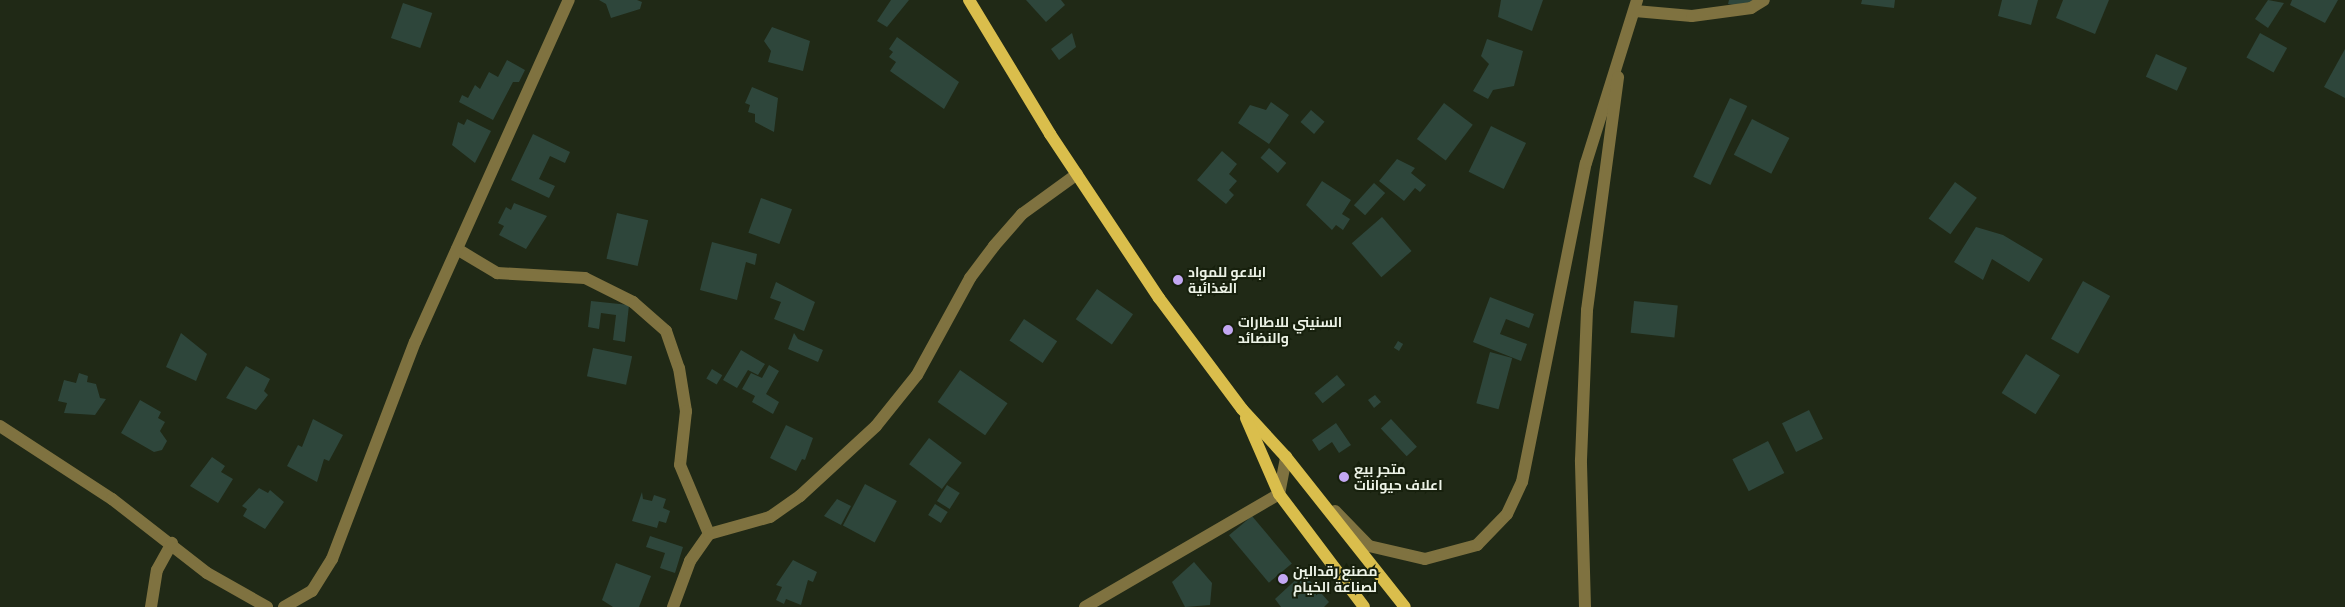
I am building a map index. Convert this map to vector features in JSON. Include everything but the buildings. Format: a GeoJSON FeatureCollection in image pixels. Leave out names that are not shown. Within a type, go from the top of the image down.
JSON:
{"type":"FeatureCollection","features":[{"type":"Feature","properties":{"kind":"main road"},"geometry":{"type":"LineString","coordinates":[[973,2],[1078,174],[1159,298],[1242,409],[1286,457],[1405,607]]}},
{"type":"Feature","properties":{"kind":"main road"},"geometry":{"type":"LineString","coordinates":[[1242,409],[1279,494],[1364,607]]}},
{"type":"Feature","properties":{"kind":"street"},"geometry":{"type":"LineString","coordinates":[[284,607],[312,591],[332,559],[415,342],[569,0]]}},
{"type":"Feature","properties":{"kind":"street"},"geometry":{"type":"LineString","coordinates":[[1301,478],[1369,546],[1425,559],[1476,544],[1507,514],[1522,482],[1586,163],[1626,27],[1636,5],[1692,16],[1751,8],[1764,0]]}},
{"type":"Feature","properties":{"kind":"street"},"geometry":{"type":"LineString","coordinates":[[1586,603],[1580,460],[1587,310],[1626,27]]}},
{"type":"Feature","properties":{"kind":"street"},"geometry":{"type":"LineString","coordinates":[[673,607],[690,561],[709,534],[770,517],[876,426],[916,375],[970,278],[994,246],[1022,214],[1078,174]]}},
{"type":"Feature","properties":{"kind":"street"},"geometry":{"type":"LineString","coordinates":[[457,249],[497,273],[585,278],[633,302],[666,331],[679,368],[686,411],[680,465],[709,534]]}},
{"type":"Feature","properties":{"kind":"street"},"geometry":{"type":"LineString","coordinates":[[0,426],[172,543],[207,573],[267,607]]}},
{"type":"Feature","properties":{"kind":"street"},"geometry":{"type":"LineString","coordinates":[[1085,607],[1279,494],[1286,457]]}},
{"type":"Feature","properties":{"kind":"street"},"geometry":{"type":"LineString","coordinates":[[151,607],[157,570],[172,543]]}},
{"type":"Feature","properties":{"kind":"place","name":"ابلاعو للمواد الغذائية"},"geometry":{"type":"Point","coordinates":[1178,280]}},
{"type":"Feature","properties":{"kind":"place","name":"السنيني للاطارات والنضائد"},"geometry":{"type":"Point","coordinates":[1228,330]}},
{"type":"Feature","properties":{"kind":"place","name":"متجر بيع اعلاف حيوانات"},"geometry":{"type":"Point","coordinates":[1344,477]}},
{"type":"Feature","properties":{"kind":"place","name":"مصنع رقدالين لصناعة الخيام"},"geometry":{"type":"Point","coordinates":[1283,579]}}]}
